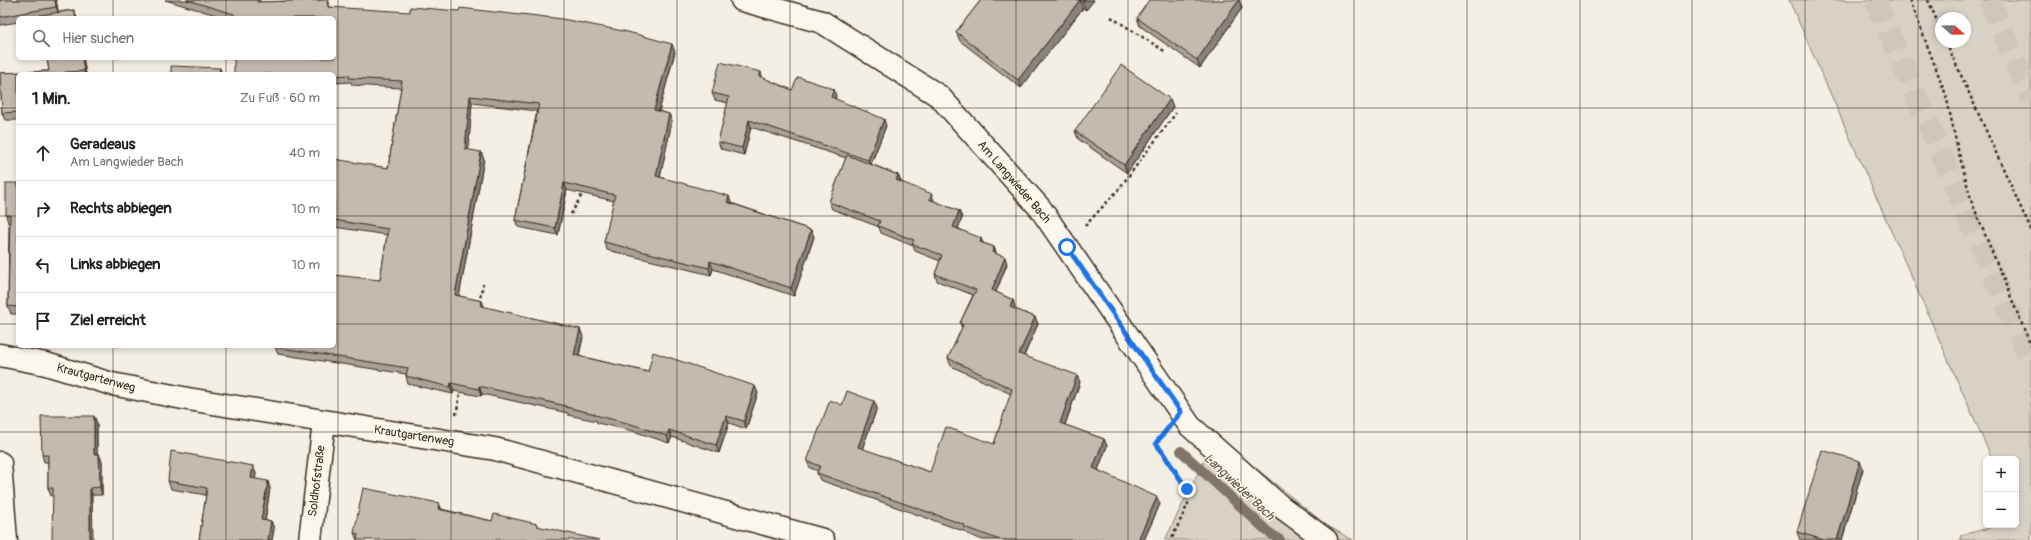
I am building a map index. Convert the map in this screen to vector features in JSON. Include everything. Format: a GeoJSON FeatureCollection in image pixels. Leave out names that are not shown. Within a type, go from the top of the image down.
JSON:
{"type":"FeatureCollection","features":[{"type":"Feature","properties":{"kind":"street","name":"Am Langwieder Bach"},"geometry":{"type":"LineString","coordinates":[[742,0],[822,22],[939,96],[1040,208],[1190,426],[1280,506],[1326,540]]}},
{"type":"Feature","properties":{"kind":"street","name":"Krautgartenweg"},"geometry":{"type":"LineString","coordinates":[[0,355],[46,364],[112,384],[143,390],[324,422],[495,449],[823,540]]}},
{"type":"Feature","properties":{"kind":"street","name":"Soldhofstraße"},"geometry":{"type":"LineString","coordinates":[[310,540],[324,422]]}},
{"type":"Feature","properties":{"kind":"street"},"geometry":{"type":"LineString","coordinates":[[0,463],[6,540]]}},
{"type":"Feature","properties":{"kind":"path"},"geometry":{"type":"LineString","coordinates":[[1910,0],[1946,95],[1957,146],[1972,203],[2031,346]]}},
{"type":"Feature","properties":{"kind":"path"},"geometry":{"type":"LineString","coordinates":[[1928,0],[1935,16]]}},
{"type":"Feature","properties":{"kind":"path"},"geometry":{"type":"LineString","coordinates":[[1111,17],[1166,52]]}},
{"type":"Feature","properties":{"kind":"path"},"geometry":{"type":"LineString","coordinates":[[1949,48],[2031,230]]}},
{"type":"Feature","properties":{"kind":"path"},"geometry":{"type":"LineString","coordinates":[[1067,247],[1118,190],[1176,113]]}},
{"type":"Feature","properties":{"kind":"path"},"geometry":{"type":"LineString","coordinates":[[571,214],[583,192],[585,185]]}},
{"type":"Feature","properties":{"kind":"path"},"geometry":{"type":"LineString","coordinates":[[478,307],[483,284]]}},
{"type":"Feature","properties":{"kind":"path"},"geometry":{"type":"LineString","coordinates":[[450,442],[463,382]]}},
{"type":"Feature","properties":{"kind":"path"},"geometry":{"type":"LineString","coordinates":[[1171,540],[1188,504],[1187,489],[1156,443],[1181,412]]}},
{"type":"Feature","properties":{"kind":"shaded area"},"geometry":{"type":"Polygon","coordinates":[[[1789,0],[2031,0],[2031,540],[1960,540],[1961,535],[1989,528],[2019,528],[2019,456],[1991,456],[1789,0]]]}},
{"type":"Feature","properties":{"kind":"shaded area"},"geometry":{"type":"Polygon","coordinates":[[[1216,436],[1326,525],[1353,540],[1165,540],[1216,436]]]}},
{"type":"Feature","properties":{"kind":"building"},"geometry":{"type":"Polygon","coordinates":[[[0,0],[55,0],[56,7],[0,17],[0,0]]]}},
{"type":"Feature","properties":{"kind":"building"},"geometry":{"type":"Polygon","coordinates":[[[187,0],[257,0],[257,2],[327,0],[328,7],[410,12],[410,7],[459,11],[460,8],[562,19],[628,32],[672,44],[654,110],[669,114],[656,176],[729,196],[727,202],[811,230],[791,288],[710,261],[709,268],[604,242],[615,195],[564,183],[555,228],[515,220],[539,104],[470,96],[465,149],[481,152],[455,295],[482,301],[481,306],[580,329],[574,355],[648,372],[653,352],[755,386],[744,421],[726,416],[716,445],[669,430],[667,436],[631,424],[566,406],[479,386],[479,389],[451,383],[450,387],[406,376],[408,368],[281,348],[336,348],[336,275],[380,280],[388,229],[336,220],[336,159],[388,168],[402,81],[349,78],[349,75],[336,76],[336,72],[234,72],[234,60],[336,60],[336,16],[234,16],[234,14],[187,0]]]}},
{"type":"Feature","properties":{"kind":"building"},"geometry":{"type":"Polygon","coordinates":[[[981,0],[1080,0],[1018,80],[956,32],[981,0]]]}},
{"type":"Feature","properties":{"kind":"building"},"geometry":{"type":"Polygon","coordinates":[[[1149,0],[1239,0],[1197,60],[1137,18],[1149,0]]]}},
{"type":"Feature","properties":{"kind":"building"},"geometry":{"type":"Polygon","coordinates":[[[74,10],[76,16],[40,16],[74,10]]]}},
{"type":"Feature","properties":{"kind":"building"},"geometry":{"type":"Polygon","coordinates":[[[47,60],[82,60],[84,71],[24,72],[49,71],[47,60]]]}},
{"type":"Feature","properties":{"kind":"building"},"geometry":{"type":"Polygon","coordinates":[[[720,62],[761,72],[759,76],[792,90],[798,77],[834,89],[831,97],[884,119],[868,160],[749,120],[742,148],[718,142],[729,97],[712,93],[720,62]]]}},
{"type":"Feature","properties":{"kind":"building"},"geometry":{"type":"Polygon","coordinates":[[[1121,65],[1170,99],[1124,165],[1075,131],[1121,65]]]}},
{"type":"Feature","properties":{"kind":"building"},"geometry":{"type":"Polygon","coordinates":[[[171,66],[220,68],[219,72],[171,72],[171,66]]]}},
{"type":"Feature","properties":{"kind":"building"},"geometry":{"type":"Polygon","coordinates":[[[16,72],[16,112],[2,113],[0,73],[16,72]]]}},
{"type":"Feature","properties":{"kind":"building"},"geometry":{"type":"Polygon","coordinates":[[[847,155],[898,175],[896,180],[932,194],[929,199],[959,211],[953,227],[981,238],[980,242],[994,247],[992,252],[1005,257],[992,290],[1013,300],[1010,307],[1035,317],[1019,354],[1077,375],[1060,423],[1104,439],[1093,468],[1157,497],[1138,540],[1000,540],[964,527],[965,525],[817,473],[820,466],[807,461],[830,400],[842,405],[847,391],[874,401],[858,447],[930,472],[946,427],[994,444],[1012,389],[948,358],[963,325],[960,323],[976,290],[935,274],[942,255],[912,244],[914,240],[878,226],[880,221],[829,202],[847,155]]]}},
{"type":"Feature","properties":{"kind":"building"},"geometry":{"type":"Polygon","coordinates":[[[6,183],[16,183],[16,307],[8,306],[10,215],[6,215],[6,183]]]}},
{"type":"Feature","properties":{"kind":"building"},"geometry":{"type":"Polygon","coordinates":[[[41,416],[94,416],[94,454],[99,454],[100,487],[90,488],[90,540],[52,540],[53,488],[48,488],[48,455],[42,455],[41,416]]]}},
{"type":"Feature","properties":{"kind":"building"},"geometry":{"type":"Polygon","coordinates":[[[1822,450],[1860,461],[1837,540],[1824,540],[1797,532],[1822,450]]]}},
{"type":"Feature","properties":{"kind":"building"},"geometry":{"type":"Polygon","coordinates":[[[171,451],[253,466],[251,478],[268,481],[261,520],[271,521],[268,540],[199,540],[207,488],[168,481],[171,451]]]}},
{"type":"Feature","properties":{"kind":"building"},"geometry":{"type":"Polygon","coordinates":[[[363,488],[439,503],[438,509],[492,521],[494,514],[537,524],[537,526],[599,540],[357,540],[358,534],[354,533],[363,488]]]}},
{"type":"Feature","properties":{"kind":"waterway","name":"Langwieder Bach"},"geometry":{"type":"LineString","coordinates":[[1181,451],[1267,531],[1280,540]]}},
{"type":"Feature","properties":{"kind":"tunnel"},"geometry":{"type":"LineString","coordinates":[[1875,0],[2031,363]]}},
{"type":"Feature","properties":{"kind":"tunnel"},"geometry":{"type":"LineString","coordinates":[[1990,0],[2031,100]]}},
{"type":"Feature","properties":{"kind":"route"},"geometry":{"type":"LineString","coordinates":[[1067,247],[1181,412],[1156,443],[1187,489]]}}]}
